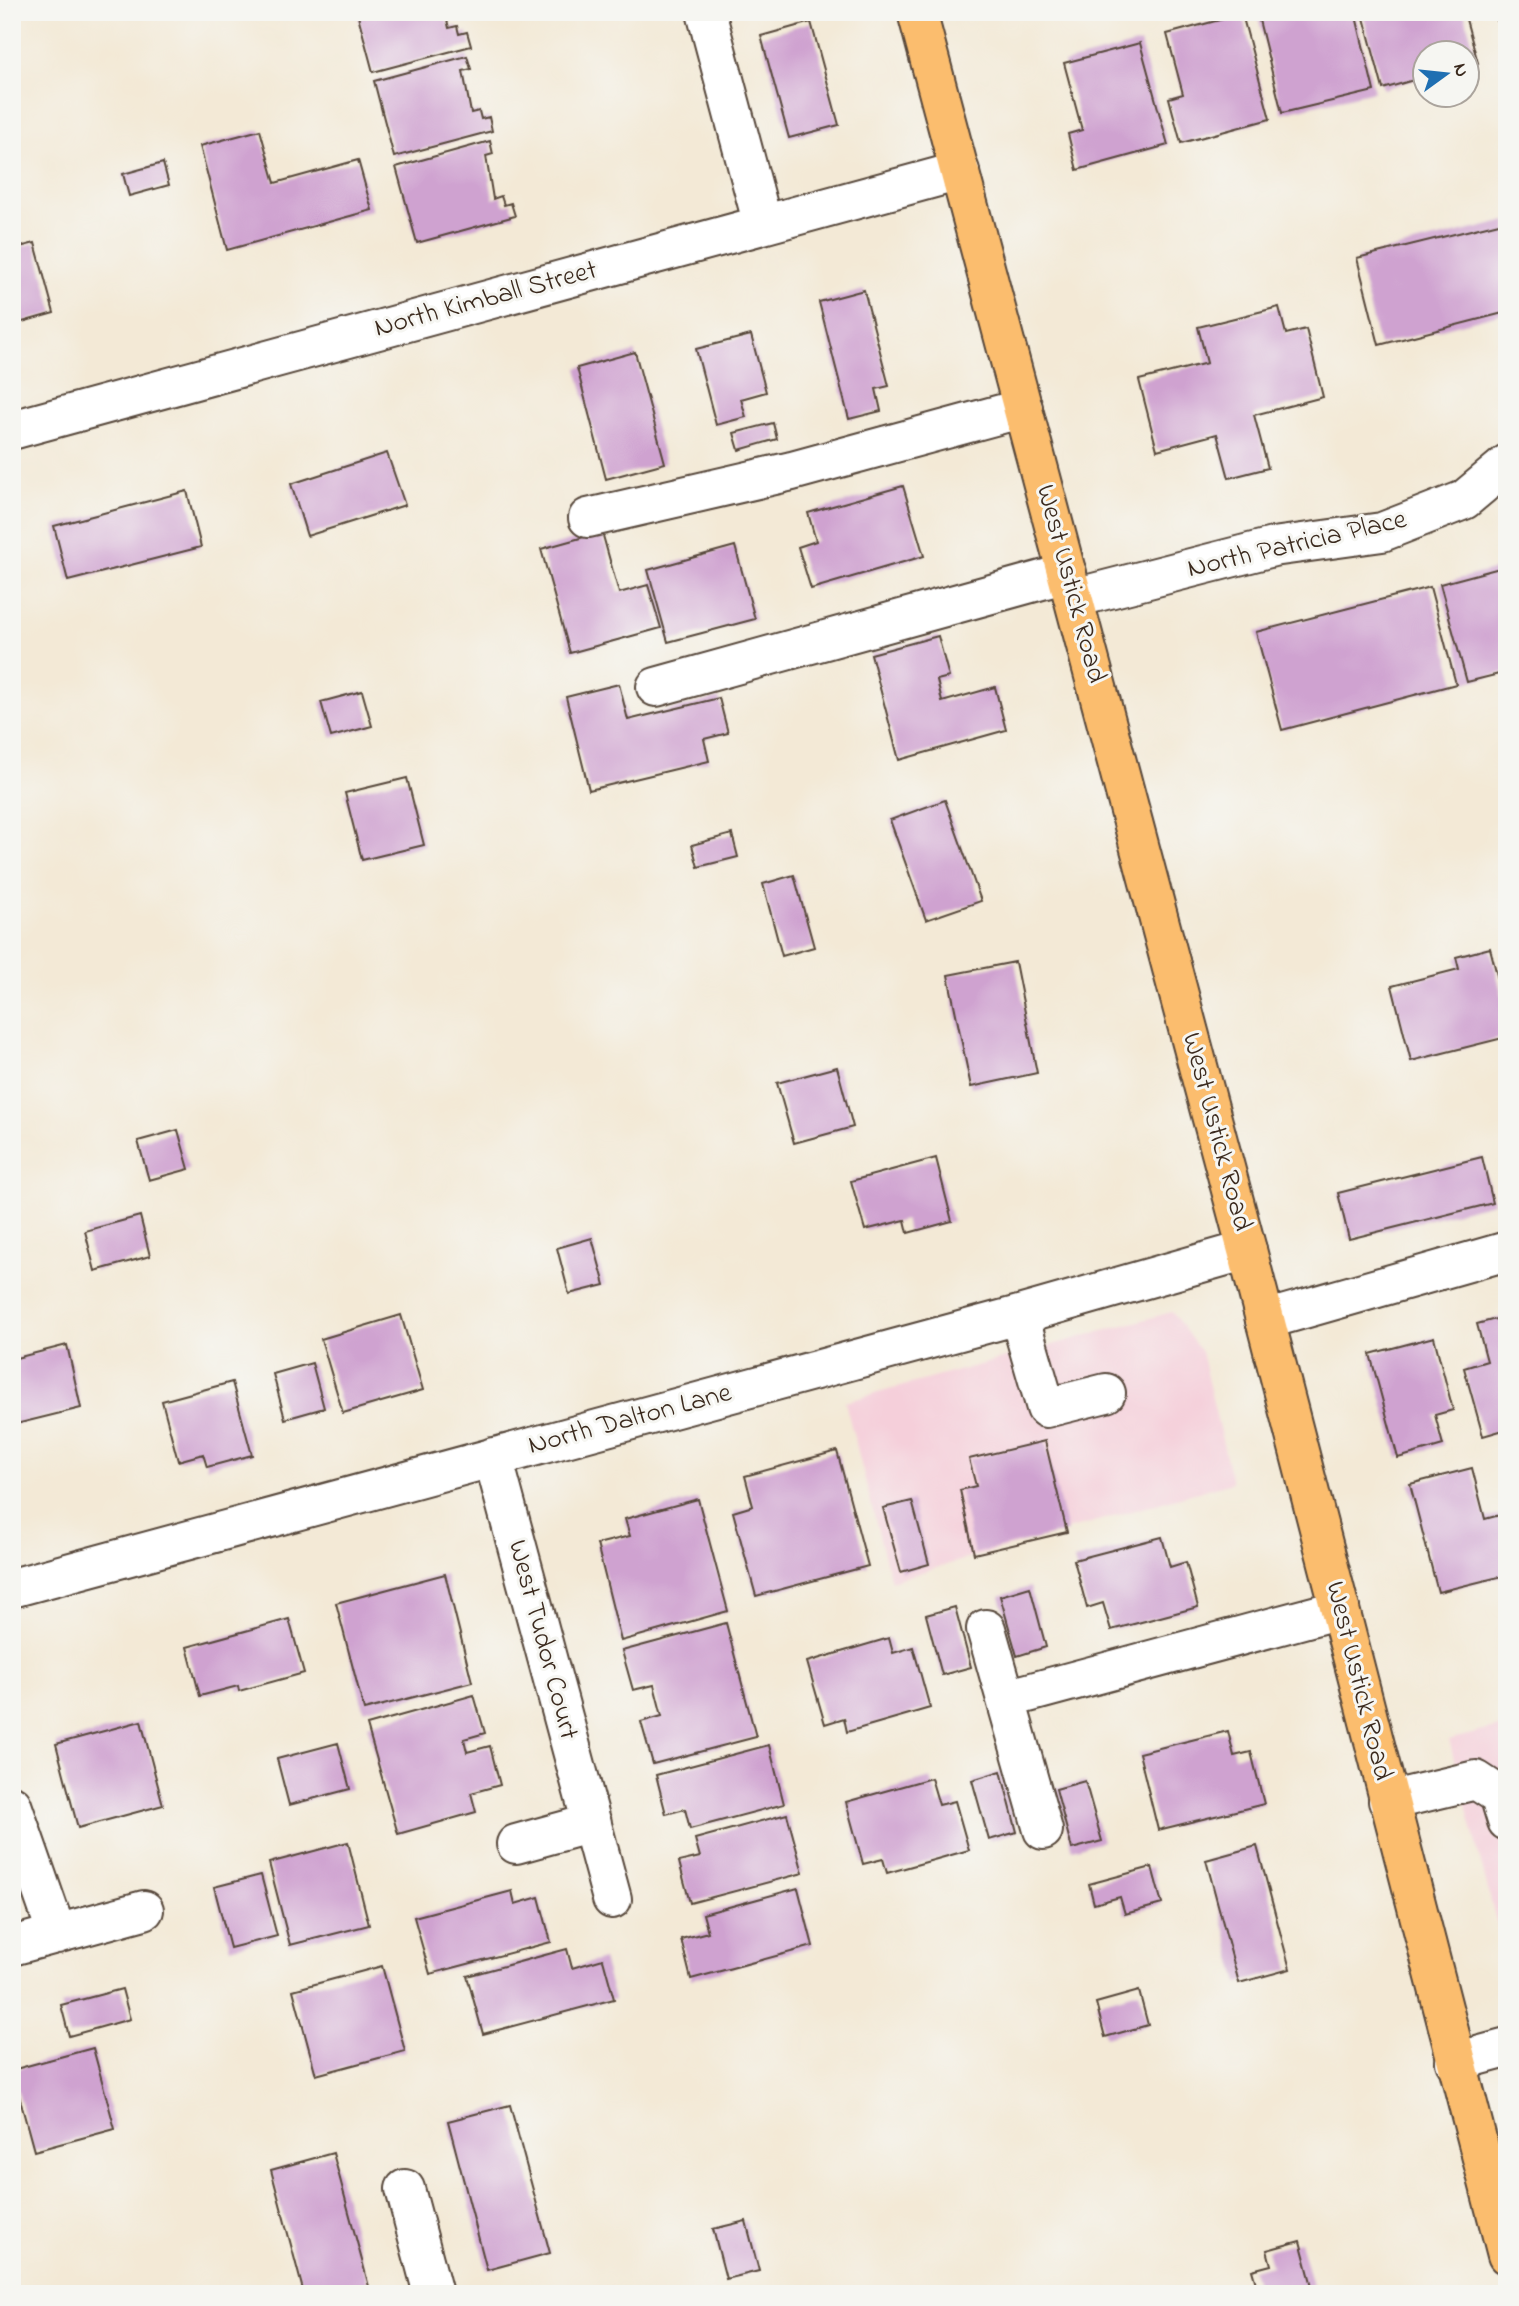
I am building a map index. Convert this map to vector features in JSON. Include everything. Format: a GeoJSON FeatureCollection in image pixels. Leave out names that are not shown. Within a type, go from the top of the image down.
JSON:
{"type":"FeatureCollection","features":[{"type":"Feature","properties":{"kind":"main road","name":"West Ustick Road"},"geometry":{"type":"LineString","coordinates":[[918,12],[1247,1250],[1455,2062],[1495,2165],[1507,2255]]}},
{"type":"Feature","properties":{"kind":"street"},"geometry":{"type":"LineString","coordinates":[[706,12],[763,225]]}},
{"type":"Feature","properties":{"kind":"street","name":"North Kimball Street"},"geometry":{"type":"LineString","coordinates":[[12,430],[960,172]]}},
{"type":"Feature","properties":{"kind":"street"},"geometry":{"type":"LineString","coordinates":[[588,518],[792,471],[1023,408]]}},
{"type":"Feature","properties":{"kind":"street","name":"North Patricia Place"},"geometry":{"type":"LineString","coordinates":[[656,687],[1071,586],[1273,547],[1382,532],[1464,500],[1507,464]]}},
{"type":"Feature","properties":{"kind":"street","name":"North Dalton Lane"},"geometry":{"type":"LineString","coordinates":[[12,1588],[1019,1315],[1247,1250]]}},
{"type":"Feature","properties":{"kind":"street"},"geometry":{"type":"LineString","coordinates":[[1265,1320],[1507,1251]]}},
{"type":"Feature","properties":{"kind":"street"},"geometry":{"type":"LineString","coordinates":[[1019,1315],[1046,1408],[1106,1393]]}},
{"type":"Feature","properties":{"kind":"street","name":"West Tudor Court"},"geometry":{"type":"LineString","coordinates":[[493,1457],[612,1899]]}},
{"type":"Feature","properties":{"kind":"street"},"geometry":{"type":"LineString","coordinates":[[1006,1699],[1340,1609]]}},
{"type":"Feature","properties":{"kind":"street"},"geometry":{"type":"LineString","coordinates":[[986,1629],[1043,1830]]}},
{"type":"Feature","properties":{"kind":"street"},"geometry":{"type":"LineString","coordinates":[[1388,1801],[1476,1780],[1499,1795],[1507,1821]]}},
{"type":"Feature","properties":{"kind":"street"},"geometry":{"type":"LineString","coordinates":[[12,1805],[57,1934]]}},
{"type":"Feature","properties":{"kind":"street"},"geometry":{"type":"LineString","coordinates":[[516,1844],[592,1823]]}},
{"type":"Feature","properties":{"kind":"street"},"geometry":{"type":"LineString","coordinates":[[12,1947],[144,1910]]}},
{"type":"Feature","properties":{"kind":"street"},"geometry":{"type":"LineString","coordinates":[[1455,2062],[1507,2048]]}},
{"type":"Feature","properties":{"kind":"street"},"geometry":{"type":"LineString","coordinates":[[405,2189],[433,2294]]}},
{"type":"Feature","properties":{"kind":"shaded area"},"geometry":{"type":"Polygon","coordinates":[[[1172,1312],[1201,1352],[1232,1482],[891,1581],[845,1402],[1172,1312]]]}},
{"type":"Feature","properties":{"kind":"shaded area"},"geometry":{"type":"Polygon","coordinates":[[[1507,1725],[1507,1963],[1449,1740],[1507,1725]]]}},
{"type":"Feature","properties":{"kind":"building"},"geometry":{"type":"Polygon","coordinates":[[[357,12],[445,12],[449,28],[457,26],[459,34],[467,32],[471,46],[373,72],[357,12]]]}},
{"type":"Feature","properties":{"kind":"building"},"geometry":{"type":"Polygon","coordinates":[[[1257,12],[1355,12],[1374,91],[1282,113],[1257,12]]]}},
{"type":"Feature","properties":{"kind":"building"},"geometry":{"type":"Polygon","coordinates":[[[1464,12],[1471,38],[1410,38],[1410,81],[1383,89],[1363,14],[1464,12]]]}},
{"type":"Feature","properties":{"kind":"building"},"geometry":{"type":"Polygon","coordinates":[[[1495,12],[1507,12],[1507,55],[1506,55],[1495,12]]]}},
{"type":"Feature","properties":{"kind":"building"},"geometry":{"type":"Polygon","coordinates":[[[1242,14],[1270,119],[1181,143],[1169,98],[1183,94],[1167,34],[1242,14]]]}},
{"type":"Feature","properties":{"kind":"building"},"geometry":{"type":"Polygon","coordinates":[[[811,22],[839,125],[789,138],[761,36],[811,22]]]}},
{"type":"Feature","properties":{"kind":"building"},"geometry":{"type":"Polygon","coordinates":[[[1140,43],[1168,145],[1077,170],[1068,134],[1082,130],[1064,63],[1140,43]]]}},
{"type":"Feature","properties":{"kind":"building"},"geometry":{"type":"Polygon","coordinates":[[[467,56],[471,69],[463,71],[471,113],[479,111],[481,119],[489,117],[492,131],[394,157],[374,81],[467,56]]]}},
{"type":"Feature","properties":{"kind":"building"},"geometry":{"type":"Polygon","coordinates":[[[260,130],[275,183],[358,160],[372,210],[227,250],[200,146],[260,130]]]}},
{"type":"Feature","properties":{"kind":"building"},"geometry":{"type":"Polygon","coordinates":[[[490,141],[493,154],[486,156],[493,199],[501,196],[504,205],[511,203],[515,216],[417,243],[396,167],[490,141]]]}},
{"type":"Feature","properties":{"kind":"building"},"geometry":{"type":"Polygon","coordinates":[[[163,163],[169,185],[129,196],[123,174],[163,163]]]}},
{"type":"Feature","properties":{"kind":"building"},"geometry":{"type":"Polygon","coordinates":[[[1507,221],[1507,312],[1379,345],[1357,258],[1507,221]]]}},
{"type":"Feature","properties":{"kind":"building"},"geometry":{"type":"Polygon","coordinates":[[[35,243],[54,313],[12,325],[12,249],[35,243]]]}},
{"type":"Feature","properties":{"kind":"building"},"geometry":{"type":"Polygon","coordinates":[[[864,290],[889,386],[876,389],[881,411],[849,419],[819,302],[864,290]]]}},
{"type":"Feature","properties":{"kind":"building"},"geometry":{"type":"Polygon","coordinates":[[[1279,307],[1286,334],[1306,329],[1323,397],[1254,415],[1268,468],[1229,478],[1217,434],[1157,450],[1139,380],[1207,363],[1198,327],[1279,307]]]}},
{"type":"Feature","properties":{"kind":"building"},"geometry":{"type":"Polygon","coordinates":[[[751,335],[766,392],[741,399],[746,417],[716,425],[696,349],[751,335]]]}},
{"type":"Feature","properties":{"kind":"building"},"geometry":{"type":"Polygon","coordinates":[[[635,352],[665,463],[606,479],[577,368],[635,352]]]}},
{"type":"Feature","properties":{"kind":"building"},"geometry":{"type":"Polygon","coordinates":[[[773,423],[777,439],[739,450],[734,433],[773,423]]]}},
{"type":"Feature","properties":{"kind":"building"},"geometry":{"type":"Polygon","coordinates":[[[387,453],[405,505],[307,536],[291,484],[387,453]]]}},
{"type":"Feature","properties":{"kind":"building"},"geometry":{"type":"Polygon","coordinates":[[[903,486],[924,556],[811,589],[798,547],[816,541],[808,513],[903,486]]]}},
{"type":"Feature","properties":{"kind":"building"},"geometry":{"type":"Polygon","coordinates":[[[187,491],[201,547],[68,581],[54,526],[187,491]]]}},
{"type":"Feature","properties":{"kind":"building"},"geometry":{"type":"Polygon","coordinates":[[[602,532],[619,593],[648,585],[661,628],[570,653],[541,549],[602,532]]]}},
{"type":"Feature","properties":{"kind":"building"},"geometry":{"type":"Polygon","coordinates":[[[735,546],[755,619],[668,642],[648,570],[735,546]]]}},
{"type":"Feature","properties":{"kind":"building"},"geometry":{"type":"Polygon","coordinates":[[[1507,566],[1507,672],[1467,682],[1440,584],[1507,566]]]}},
{"type":"Feature","properties":{"kind":"building"},"geometry":{"type":"Polygon","coordinates":[[[1430,587],[1456,684],[1282,730],[1256,632],[1430,587]]]}},
{"type":"Feature","properties":{"kind":"building"},"geometry":{"type":"Polygon","coordinates":[[[938,636],[949,677],[937,680],[942,702],[995,687],[1006,730],[899,760],[871,654],[938,636]]]}},
{"type":"Feature","properties":{"kind":"building"},"geometry":{"type":"Polygon","coordinates":[[[619,684],[628,720],[719,698],[728,733],[704,739],[709,761],[589,790],[566,697],[619,684]]]}},
{"type":"Feature","properties":{"kind":"building"},"geometry":{"type":"Polygon","coordinates":[[[362,691],[372,726],[331,737],[321,702],[362,691]]]}},
{"type":"Feature","properties":{"kind":"building"},"geometry":{"type":"Polygon","coordinates":[[[407,778],[424,845],[362,860],[345,793],[407,778]]]}},
{"type":"Feature","properties":{"kind":"building"},"geometry":{"type":"Polygon","coordinates":[[[945,800],[981,901],[926,920],[890,820],[945,800]]]}},
{"type":"Feature","properties":{"kind":"building"},"geometry":{"type":"Polygon","coordinates":[[[732,834],[738,857],[698,867],[692,845],[732,834]]]}},
{"type":"Feature","properties":{"kind":"building"},"geometry":{"type":"Polygon","coordinates":[[[794,875],[814,947],[782,956],[763,884],[794,875]]]}},
{"type":"Feature","properties":{"kind":"building"},"geometry":{"type":"Polygon","coordinates":[[[1490,948],[1507,1014],[1507,1037],[1411,1061],[1392,986],[1459,969],[1456,957],[1490,948]]]}},
{"type":"Feature","properties":{"kind":"building"},"geometry":{"type":"Polygon","coordinates":[[[1015,962],[1037,1073],[971,1087],[948,975],[1015,962]]]}},
{"type":"Feature","properties":{"kind":"building"},"geometry":{"type":"Polygon","coordinates":[[[837,1067],[853,1127],[794,1143],[777,1083],[837,1067]]]}},
{"type":"Feature","properties":{"kind":"building"},"geometry":{"type":"Polygon","coordinates":[[[178,1130],[189,1169],[149,1180],[138,1141],[178,1130]]]}},
{"type":"Feature","properties":{"kind":"building"},"geometry":{"type":"Polygon","coordinates":[[[1482,1157],[1493,1203],[1349,1239],[1338,1193],[1482,1157]]]}},
{"type":"Feature","properties":{"kind":"building"},"geometry":{"type":"Polygon","coordinates":[[[936,1158],[952,1221],[908,1233],[905,1220],[865,1230],[851,1181],[936,1158]]]}},
{"type":"Feature","properties":{"kind":"building"},"geometry":{"type":"Polygon","coordinates":[[[140,1216],[150,1256],[95,1271],[85,1231],[140,1216]]]}},
{"type":"Feature","properties":{"kind":"building"},"geometry":{"type":"Polygon","coordinates":[[[592,1238],[605,1285],[569,1294],[557,1248],[592,1238]]]}},
{"type":"Feature","properties":{"kind":"building"},"geometry":{"type":"Polygon","coordinates":[[[401,1315],[423,1390],[343,1413],[321,1339],[401,1315]]]}},
{"type":"Feature","properties":{"kind":"building"},"geometry":{"type":"Polygon","coordinates":[[[1507,1316],[1507,1429],[1483,1436],[1464,1368],[1487,1361],[1477,1324],[1507,1316]]]}},
{"type":"Feature","properties":{"kind":"building"},"geometry":{"type":"Polygon","coordinates":[[[1434,1337],[1453,1410],[1435,1415],[1443,1445],[1398,1458],[1370,1354],[1434,1337]]]}},
{"type":"Feature","properties":{"kind":"building"},"geometry":{"type":"Polygon","coordinates":[[[67,1345],[81,1408],[12,1425],[12,1359],[67,1345]]]}},
{"type":"Feature","properties":{"kind":"building"},"geometry":{"type":"Polygon","coordinates":[[[312,1363],[324,1408],[285,1419],[273,1374],[312,1363]]]}},
{"type":"Feature","properties":{"kind":"building"},"geometry":{"type":"Polygon","coordinates":[[[232,1382],[252,1455],[207,1467],[203,1454],[178,1461],[162,1401],[232,1382]]]}},
{"type":"Feature","properties":{"kind":"building"},"geometry":{"type":"Polygon","coordinates":[[[1045,1441],[1067,1532],[974,1554],[960,1490],[976,1486],[969,1459],[1045,1441]]]}},
{"type":"Feature","properties":{"kind":"building"},"geometry":{"type":"Polygon","coordinates":[[[837,1451],[868,1566],[756,1596],[733,1512],[753,1506],[745,1476],[837,1451]]]}},
{"type":"Feature","properties":{"kind":"building"},"geometry":{"type":"Polygon","coordinates":[[[1472,1468],[1485,1519],[1507,1513],[1507,1575],[1438,1592],[1410,1484],[1472,1468]]]}},
{"type":"Feature","properties":{"kind":"building"},"geometry":{"type":"Polygon","coordinates":[[[698,1499],[728,1611],[621,1641],[597,1544],[630,1536],[625,1519],[698,1499]]]}},
{"type":"Feature","properties":{"kind":"building"},"geometry":{"type":"Polygon","coordinates":[[[912,1501],[929,1564],[901,1572],[883,1508],[912,1501]]]}},
{"type":"Feature","properties":{"kind":"building"},"geometry":{"type":"Polygon","coordinates":[[[1162,1537],[1170,1567],[1186,1562],[1198,1607],[1111,1630],[1103,1603],[1087,1608],[1074,1560],[1162,1537]]]}},
{"type":"Feature","properties":{"kind":"building"},"geometry":{"type":"Polygon","coordinates":[[[445,1574],[472,1682],[364,1710],[336,1603],[445,1574]]]}},
{"type":"Feature","properties":{"kind":"building"},"geometry":{"type":"Polygon","coordinates":[[[1030,1587],[1046,1647],[1017,1656],[1000,1596],[1030,1587]]]}},
{"type":"Feature","properties":{"kind":"building"},"geometry":{"type":"Polygon","coordinates":[[[955,1607],[971,1667],[942,1675],[926,1615],[955,1607]]]}},
{"type":"Feature","properties":{"kind":"building"},"geometry":{"type":"Polygon","coordinates":[[[289,1619],[304,1673],[239,1691],[238,1686],[200,1696],[187,1647],[289,1619]]]}},
{"type":"Feature","properties":{"kind":"building"},"geometry":{"type":"Polygon","coordinates":[[[726,1623],[756,1737],[653,1764],[641,1722],[662,1716],[654,1685],[633,1690],[622,1651],[726,1623]]]}},
{"type":"Feature","properties":{"kind":"building"},"geometry":{"type":"Polygon","coordinates":[[[889,1638],[893,1653],[913,1647],[930,1708],[847,1732],[844,1718],[825,1724],[807,1662],[889,1638]]]}},
{"type":"Feature","properties":{"kind":"building"},"geometry":{"type":"Polygon","coordinates":[[[474,1695],[485,1733],[464,1739],[467,1752],[490,1746],[500,1785],[471,1793],[476,1812],[398,1834],[367,1725],[474,1695]]]}},
{"type":"Feature","properties":{"kind":"building"},"geometry":{"type":"Polygon","coordinates":[[[141,1721],[163,1805],[78,1828],[56,1744],[141,1721]]]}},
{"type":"Feature","properties":{"kind":"building"},"geometry":{"type":"Polygon","coordinates":[[[1228,1731],[1234,1756],[1251,1752],[1264,1804],[1158,1830],[1139,1753],[1228,1731]]]}},
{"type":"Feature","properties":{"kind":"building"},"geometry":{"type":"Polygon","coordinates":[[[338,1743],[350,1789],[289,1805],[277,1759],[338,1743]]]}},
{"type":"Feature","properties":{"kind":"building"},"geometry":{"type":"Polygon","coordinates":[[[769,1745],[784,1804],[690,1829],[685,1809],[666,1814],[656,1775],[769,1745]]]}},
{"type":"Feature","properties":{"kind":"building"},"geometry":{"type":"Polygon","coordinates":[[[1001,1771],[1017,1832],[989,1840],[972,1780],[1001,1771]]]}},
{"type":"Feature","properties":{"kind":"building"},"geometry":{"type":"Polygon","coordinates":[[[931,1778],[939,1805],[955,1801],[969,1850],[887,1873],[883,1859],[863,1864],[846,1802],[931,1778]]]}},
{"type":"Feature","properties":{"kind":"building"},"geometry":{"type":"Polygon","coordinates":[[[1085,1781],[1102,1841],[1072,1849],[1056,1789],[1085,1781]]]}},
{"type":"Feature","properties":{"kind":"building"},"geometry":{"type":"Polygon","coordinates":[[[787,1814],[803,1873],[690,1903],[679,1862],[700,1857],[695,1839],[787,1814]]]}},
{"type":"Feature","properties":{"kind":"building"},"geometry":{"type":"Polygon","coordinates":[[[348,1842],[369,1925],[290,1945],[269,1863],[348,1842]]]}},
{"type":"Feature","properties":{"kind":"building"},"geometry":{"type":"Polygon","coordinates":[[[1257,1846],[1290,1969],[1239,1983],[1206,1860],[1257,1846]]]}},
{"type":"Feature","properties":{"kind":"building"},"geometry":{"type":"Polygon","coordinates":[[[1152,1867],[1162,1904],[1125,1914],[1120,1897],[1094,1904],[1089,1884],[1152,1867]]]}},
{"type":"Feature","properties":{"kind":"building"},"geometry":{"type":"Polygon","coordinates":[[[261,1875],[277,1936],[230,1948],[214,1887],[261,1875]]]}},
{"type":"Feature","properties":{"kind":"building"},"geometry":{"type":"Polygon","coordinates":[[[798,1888],[813,1946],[691,1979],[681,1939],[708,1932],[703,1914],[798,1888]]]}},
{"type":"Feature","properties":{"kind":"building"},"geometry":{"type":"Polygon","coordinates":[[[512,1891],[515,1904],[539,1897],[551,1942],[430,1974],[414,1917],[512,1891]]]}},
{"type":"Feature","properties":{"kind":"building"},"geometry":{"type":"Polygon","coordinates":[[[567,1949],[572,1968],[603,1959],[614,1999],[483,2034],[467,1976],[567,1949]]]}},
{"type":"Feature","properties":{"kind":"building"},"geometry":{"type":"Polygon","coordinates":[[[382,1966],[405,2051],[316,2075],[293,1990],[382,1966]]]}},
{"type":"Feature","properties":{"kind":"building"},"geometry":{"type":"Polygon","coordinates":[[[122,1989],[130,2019],[69,2036],[61,2005],[122,1989]]]}},
{"type":"Feature","properties":{"kind":"building"},"geometry":{"type":"Polygon","coordinates":[[[1139,1991],[1148,2025],[1105,2037],[1096,2003],[1139,1991]]]}},
{"type":"Feature","properties":{"kind":"building"},"geometry":{"type":"Polygon","coordinates":[[[93,2048],[115,2129],[34,2151],[12,2070],[93,2048]]]}},
{"type":"Feature","properties":{"kind":"building"},"geometry":{"type":"Polygon","coordinates":[[[510,2105],[550,2253],[487,2270],[448,2121],[510,2105]]]}},
{"type":"Feature","properties":{"kind":"building"},"geometry":{"type":"Polygon","coordinates":[[[333,2153],[371,2294],[304,2294],[271,2170],[333,2153]]]}},
{"type":"Feature","properties":{"kind":"building"},"geometry":{"type":"Polygon","coordinates":[[[746,2221],[759,2271],[726,2279],[713,2229],[746,2221]]]}},
{"type":"Feature","properties":{"kind":"building"},"geometry":{"type":"Polygon","coordinates":[[[1300,2241],[1312,2286],[1283,2294],[1259,2294],[1252,2270],[1271,2265],[1267,2250],[1300,2241]]]}}]}
